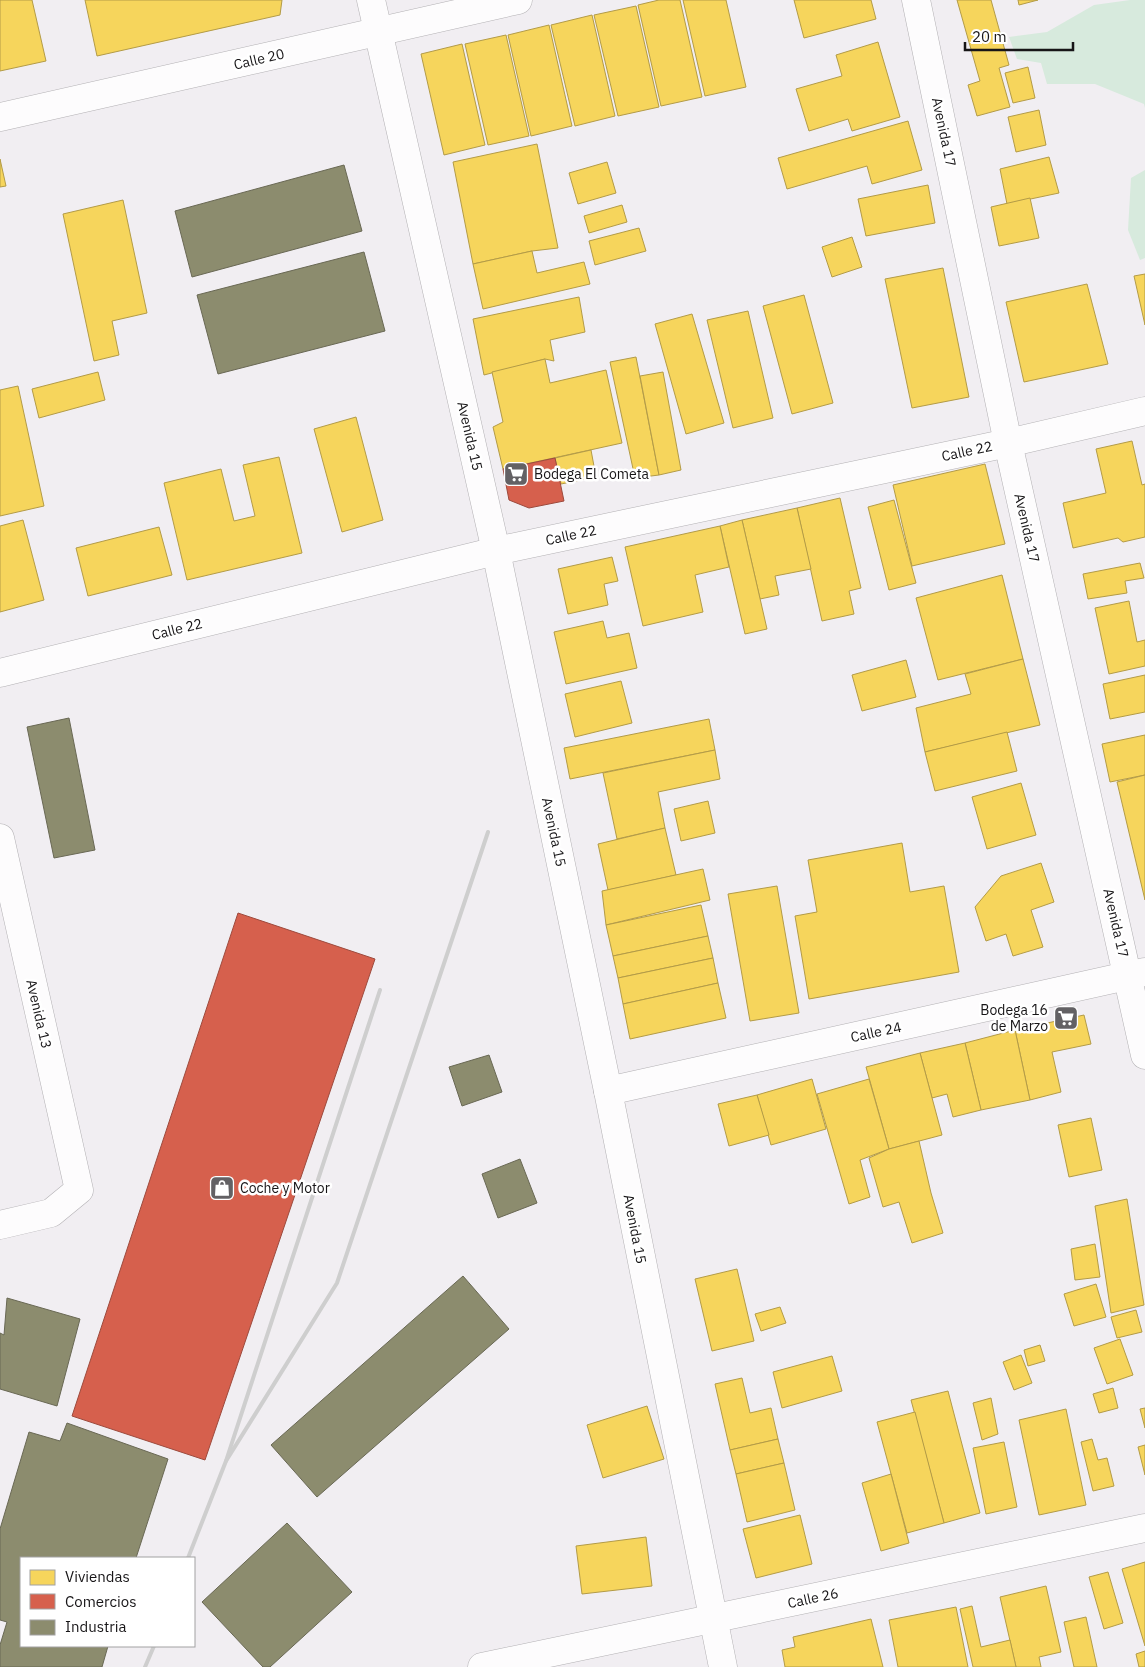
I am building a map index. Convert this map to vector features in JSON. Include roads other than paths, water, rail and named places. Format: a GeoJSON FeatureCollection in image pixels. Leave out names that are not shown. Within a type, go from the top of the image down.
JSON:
{"type":"FeatureCollection","features":[{"type":"Feature","properties":{"kind":"street","name":"Avenida 15"},"geometry":{"type":"LineString","coordinates":[[371,0],[496,551],[608,1091],[724,1667]]}},
{"type":"Feature","properties":{"kind":"street","name":"Calle 20"},"geometry":{"type":"LineString","coordinates":[[0,117],[518,0]]}},
{"type":"Feature","properties":{"kind":"street","name":"Avenida 17"},"geometry":{"type":"LineString","coordinates":[[916,0],[1008,443],[1137,974],[1145,1055]]}},
{"type":"Feature","properties":{"kind":"street","name":"Calle 22"},"geometry":{"type":"LineString","coordinates":[[0,673],[496,551],[1008,443],[1145,412]]}},
{"type":"Feature","properties":{"kind":"street","name":"Avenida 13"},"geometry":{"type":"LineString","coordinates":[[0,838],[79,1190],[51,1213],[0,1225]]}},
{"type":"Feature","properties":{"kind":"street","name":"Calle 24"},"geometry":{"type":"LineString","coordinates":[[608,1091],[1137,974]]}},
{"type":"Feature","properties":{"kind":"street","name":"Calle 26"},"geometry":{"type":"LineString","coordinates":[[482,1667],[1145,1528]]}},
{"type":"Feature","properties":{"kind":"railway"},"geometry":{"type":"LineString","coordinates":[[226,1461],[337,1283],[488,832]]}},
{"type":"Feature","properties":{"kind":"railway"},"geometry":{"type":"LineString","coordinates":[[188,1557],[226,1461],[380,990]]}},
{"type":"Feature","properties":{"kind":"railway"},"geometry":{"type":"LineString","coordinates":[[145,1667],[154,1647]]}},
{"type":"Feature","properties":{"kind":"place","name":"Bodega El Cometa"},"geometry":{"type":"Point","coordinates":[516,474]}},
{"type":"Feature","properties":{"kind":"place","name":"Bodega 16 de Marzo"},"geometry":{"type":"Point","coordinates":[1066,1018]}},
{"type":"Feature","properties":{"kind":"place","name":"Coche y Motor"},"geometry":{"type":"Point","coordinates":[222,1188]}}]}
